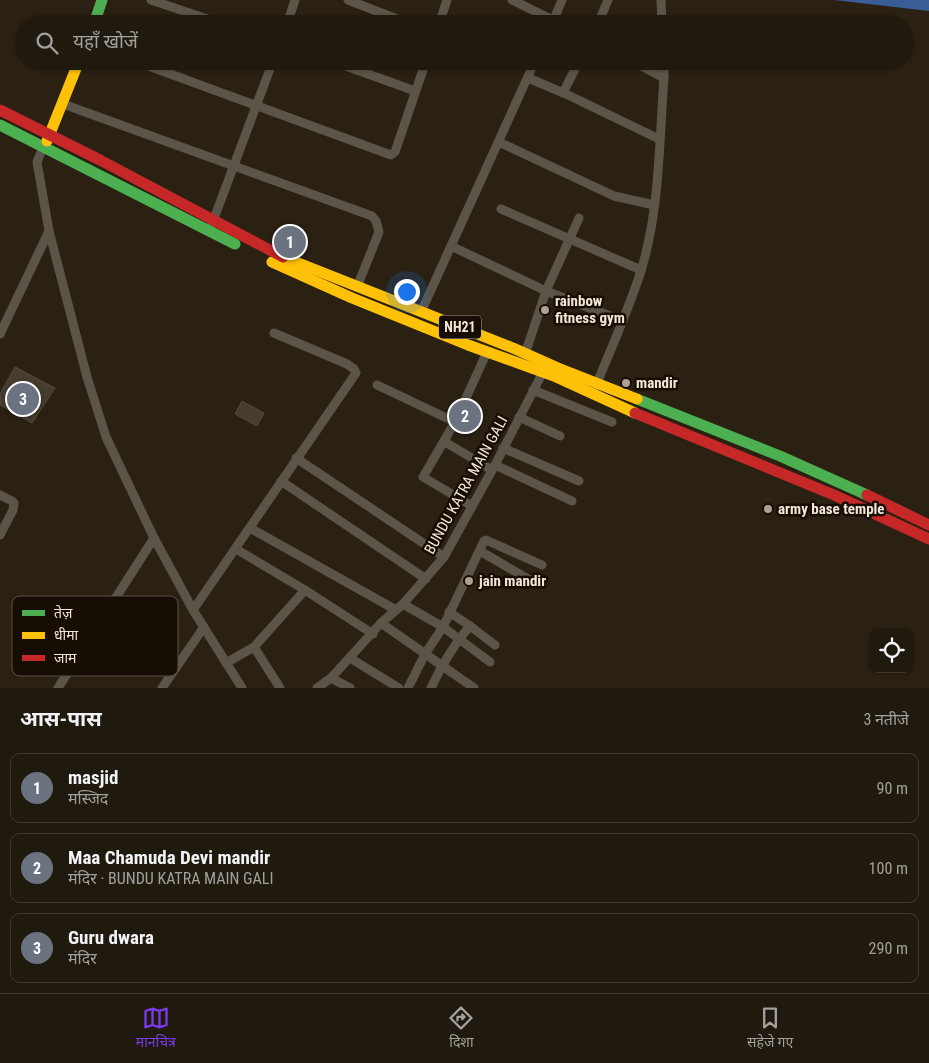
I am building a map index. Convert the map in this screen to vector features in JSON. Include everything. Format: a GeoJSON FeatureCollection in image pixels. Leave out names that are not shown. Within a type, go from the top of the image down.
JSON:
{"type":"FeatureCollection","features":[{"type":"Feature","properties":{"kind":"main road"},"geometry":{"type":"LineString","coordinates":[[97,15],[102,0]]}},
{"type":"Feature","properties":{"kind":"main road"},"geometry":{"type":"LineString","coordinates":[[43,147],[50,135],[76,70]]}},
{"type":"Feature","properties":{"kind":"main road","name":"NH21"},"geometry":{"type":"LineString","coordinates":[[0,110],[92,156],[211,226],[316,283],[487,352],[543,372],[592,395],[834,495],[929,539]]}},
{"type":"Feature","properties":{"kind":"main road","name":"NH21"},"geometry":{"type":"LineString","coordinates":[[0,125],[211,226],[551,366],[828,476],[929,525]]}},
{"type":"Feature","properties":{"kind":"street"},"geometry":{"type":"LineString","coordinates":[[151,0],[196,15]]}},
{"type":"Feature","properties":{"kind":"street"},"geometry":{"type":"LineString","coordinates":[[290,15],[295,0]]}},
{"type":"Feature","properties":{"kind":"street"},"geometry":{"type":"LineString","coordinates":[[348,0],[368,4],[391,15]]}},
{"type":"Feature","properties":{"kind":"street"},"geometry":{"type":"LineString","coordinates":[[442,15],[447,0]]}},
{"type":"Feature","properties":{"kind":"street"},"geometry":{"type":"LineString","coordinates":[[512,0],[542,15]]}},
{"type":"Feature","properties":{"kind":"street"},"geometry":{"type":"LineString","coordinates":[[558,15],[562,0]]}},
{"type":"Feature","properties":{"kind":"street"},"geometry":{"type":"LineString","coordinates":[[602,15],[608,0]]}},
{"type":"Feature","properties":{"kind":"street"},"geometry":{"type":"LineString","coordinates":[[661,0],[662,15]]}},
{"type":"Feature","properties":{"kind":"street"},"geometry":{"type":"LineString","coordinates":[[160,70],[391,155],[395,152],[423,70]]}},
{"type":"Feature","properties":{"kind":"street"},"geometry":{"type":"LineString","coordinates":[[211,226],[270,70]]}},
{"type":"Feature","properties":{"kind":"street"},"geometry":{"type":"LineString","coordinates":[[357,70],[415,91]]}},
{"type":"Feature","properties":{"kind":"street"},"geometry":{"type":"LineString","coordinates":[[421,312],[531,70]]}},
{"type":"Feature","properties":{"kind":"street"},"geometry":{"type":"LineString","coordinates":[[562,93],[574,70]]}},
{"type":"Feature","properties":{"kind":"street"},"geometry":{"type":"LineString","coordinates":[[649,70],[664,78]]}},
{"type":"Feature","properties":{"kind":"street"},"geometry":{"type":"LineString","coordinates":[[592,395],[641,270],[654,205],[664,70]]}},
{"type":"Feature","properties":{"kind":"street"},"geometry":{"type":"LineString","coordinates":[[528,78],[660,139]]}},
{"type":"Feature","properties":{"kind":"street"},"geometry":{"type":"LineString","coordinates":[[63,104],[372,216],[376,221],[379,232],[357,287]]}},
{"type":"Feature","properties":{"kind":"street"},"geometry":{"type":"LineString","coordinates":[[499,142],[614,196],[654,205]]}},
{"type":"Feature","properties":{"kind":"street"},"geometry":{"type":"LineString","coordinates":[[43,147],[37,162],[49,230],[85,369],[106,437],[154,538],[193,610],[242,688]]}},
{"type":"Feature","properties":{"kind":"street"},"geometry":{"type":"LineString","coordinates":[[500,209],[542,225],[569,239],[641,270]]}},
{"type":"Feature","properties":{"kind":"street"},"geometry":{"type":"LineString","coordinates":[[525,354],[546,291],[579,218]]}},
{"type":"Feature","properties":{"kind":"street"},"geometry":{"type":"LineString","coordinates":[[0,334],[49,230]]}},
{"type":"Feature","properties":{"kind":"street"},"geometry":{"type":"LineString","coordinates":[[451,246],[546,291],[622,321]]}},
{"type":"Feature","properties":{"kind":"street"},"geometry":{"type":"LineString","coordinates":[[193,610],[296,458],[355,377],[356,371],[347,364],[274,333]]}},
{"type":"Feature","properties":{"kind":"street"},"geometry":{"type":"LineString","coordinates":[[472,506],[423,477],[455,422],[487,352]]}},
{"type":"Feature","properties":{"kind":"street","name":"BUNDU KATRA MAIN GALI"},"geometry":{"type":"LineString","coordinates":[[317,688],[331,678],[381,624],[400,607],[444,556],[504,448],[543,372]]}},
{"type":"Feature","properties":{"kind":"street"},"geometry":{"type":"LineString","coordinates":[[377,385],[455,422]]}},
{"type":"Feature","properties":{"kind":"street"},"geometry":{"type":"LineString","coordinates":[[533,390],[612,422]]}},
{"type":"Feature","properties":{"kind":"street"},"geometry":{"type":"LineString","coordinates":[[520,417],[560,436]]}},
{"type":"Feature","properties":{"kind":"street"},"geometry":{"type":"LineString","coordinates":[[444,442],[493,468],[572,500]]}},
{"type":"Feature","properties":{"kind":"street"},"geometry":{"type":"LineString","coordinates":[[504,448],[579,481]]}},
{"type":"Feature","properties":{"kind":"street"},"geometry":{"type":"LineString","coordinates":[[296,458],[444,556]]}},
{"type":"Feature","properties":{"kind":"street"},"geometry":{"type":"LineString","coordinates":[[281,482],[426,579]]}},
{"type":"Feature","properties":{"kind":"street"},"geometry":{"type":"LineString","coordinates":[[0,496],[14,503],[13,510],[0,535]]}},
{"type":"Feature","properties":{"kind":"street"},"geometry":{"type":"LineString","coordinates":[[250,528],[443,628],[490,662]]}},
{"type":"Feature","properties":{"kind":"street"},"geometry":{"type":"LineString","coordinates":[[117,596],[154,538]]}},
{"type":"Feature","properties":{"kind":"street"},"geometry":{"type":"LineString","coordinates":[[408,688],[425,654],[443,628],[484,541],[486,540],[542,565]]}},
{"type":"Feature","properties":{"kind":"street"},"geometry":{"type":"LineString","coordinates":[[236,549],[305,590],[372,634]]}},
{"type":"Feature","properties":{"kind":"street"},"geometry":{"type":"LineString","coordinates":[[480,551],[533,582]]}},
{"type":"Feature","properties":{"kind":"street"},"geometry":{"type":"LineString","coordinates":[[226,663],[254,647],[305,590]]}},
{"type":"Feature","properties":{"kind":"street"},"geometry":{"type":"LineString","coordinates":[[449,612],[495,645]]}},
{"type":"Feature","properties":{"kind":"street"},"geometry":{"type":"LineString","coordinates":[[381,624],[474,688]]}},
{"type":"Feature","properties":{"kind":"street"},"geometry":{"type":"LineString","coordinates":[[431,688],[442,665],[458,640],[470,626]]}},
{"type":"Feature","properties":{"kind":"street"},"geometry":{"type":"LineString","coordinates":[[178,665],[204,627]]}},
{"type":"Feature","properties":{"kind":"street"},"geometry":{"type":"LineString","coordinates":[[254,647],[280,688]]}},
{"type":"Feature","properties":{"kind":"street"},"geometry":{"type":"LineString","coordinates":[[350,658],[399,688]]}},
{"type":"Feature","properties":{"kind":"street"},"geometry":{"type":"LineString","coordinates":[[58,688],[66,676]]}},
{"type":"Feature","properties":{"kind":"street"},"geometry":{"type":"LineString","coordinates":[[162,688],[170,676]]}},
{"type":"Feature","properties":{"kind":"street"},"geometry":{"type":"LineString","coordinates":[[331,678],[350,688]]}},
{"type":"Feature","properties":{"kind":"water"},"geometry":{"type":"Polygon","coordinates":[[[834,0],[929,0],[929,11],[834,0]]]}},
{"type":"Feature","properties":{"kind":"building"},"geometry":{"type":"Polygon","coordinates":[[[15,367],[55,388],[32,423],[0,405],[0,394],[15,367]]]}},
{"type":"Feature","properties":{"kind":"building"},"geometry":{"type":"Polygon","coordinates":[[[242,401],[264,413],[257,426],[235,414],[242,401]]]}},
{"type":"Feature","properties":{"kind":"traffic: fast"},"geometry":{"type":"LineString","coordinates":[[97,15],[102,0]]}},
{"type":"Feature","properties":{"kind":"traffic: fast"},"geometry":{"type":"LineString","coordinates":[[0,125],[235,244]]}},
{"type":"Feature","properties":{"kind":"traffic: fast"},"geometry":{"type":"LineString","coordinates":[[637,399],[780,456],[867,495]]}},
{"type":"Feature","properties":{"kind":"traffic: slow"},"geometry":{"type":"LineString","coordinates":[[47,141],[75,70]]}},
{"type":"Feature","properties":{"kind":"traffic: slow"},"geometry":{"type":"LineString","coordinates":[[283,257],[637,399]]}},
{"type":"Feature","properties":{"kind":"traffic: slow"},"geometry":{"type":"LineString","coordinates":[[272,262],[352,298],[468,345],[554,376],[635,413]]}},
{"type":"Feature","properties":{"kind":"traffic: jam"},"geometry":{"type":"LineString","coordinates":[[0,110],[100,160],[283,257]]}},
{"type":"Feature","properties":{"kind":"traffic: jam"},"geometry":{"type":"LineString","coordinates":[[635,413],[834,495],[929,539]]}},
{"type":"Feature","properties":{"kind":"traffic: jam"},"geometry":{"type":"LineString","coordinates":[[867,495],[929,525]]}},
{"type":"Feature","properties":{"kind":"place","name":"masjid"},"geometry":{"type":"Point","coordinates":[290,242]}},
{"type":"Feature","properties":{"kind":"place","name":"rainbow fitness gym"},"geometry":{"type":"Point","coordinates":[545,310]}},
{"type":"Feature","properties":{"kind":"place","name":"mandir"},"geometry":{"type":"Point","coordinates":[626,383]}},
{"type":"Feature","properties":{"kind":"place","name":"Guru dwara"},"geometry":{"type":"Point","coordinates":[23,399]}},
{"type":"Feature","properties":{"kind":"place","name":"Maa Chamuda Devi mandir"},"geometry":{"type":"Point","coordinates":[465,416]}},
{"type":"Feature","properties":{"kind":"place","name":"army base temple"},"geometry":{"type":"Point","coordinates":[768,509]}},
{"type":"Feature","properties":{"kind":"place","name":"jain mandir"},"geometry":{"type":"Point","coordinates":[469,581]}}]}
